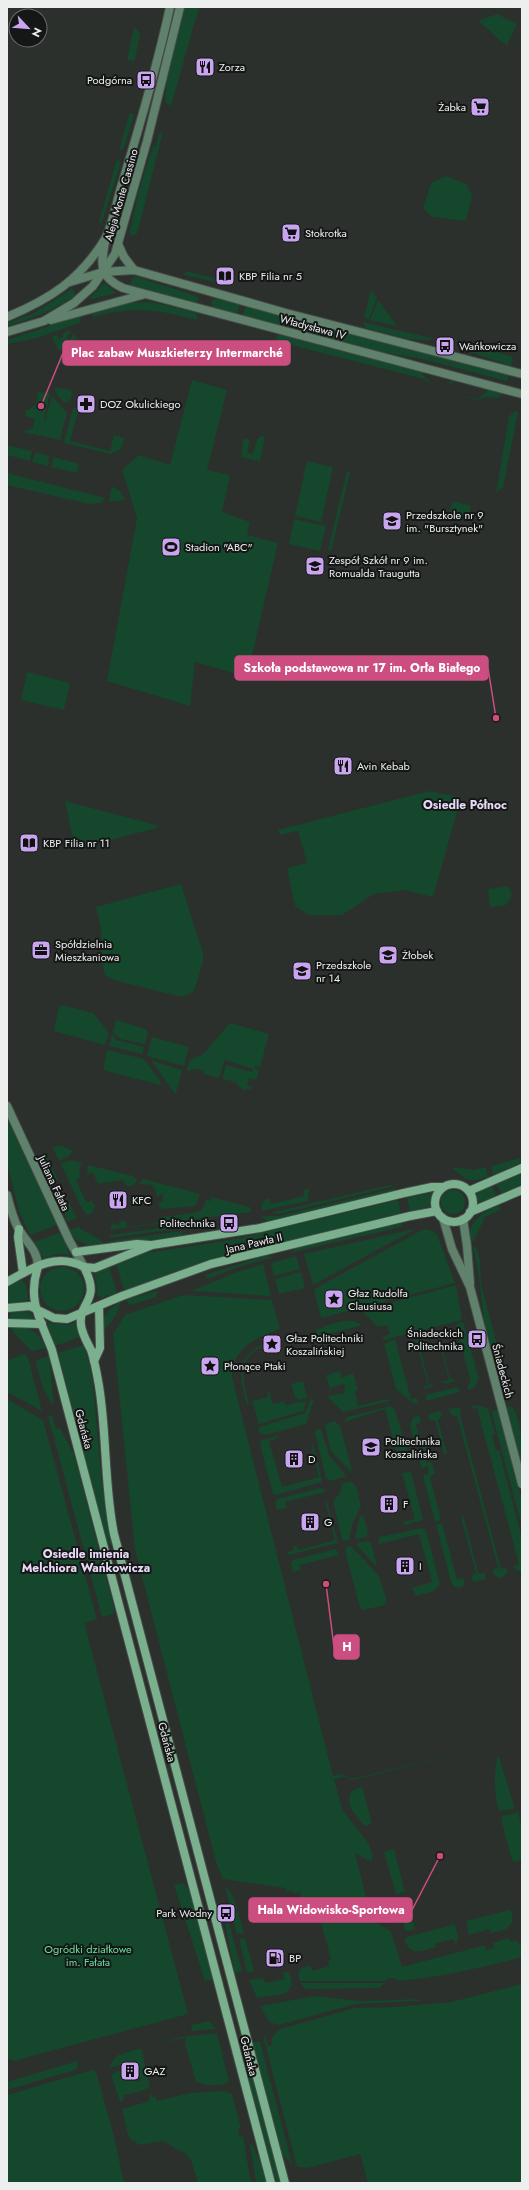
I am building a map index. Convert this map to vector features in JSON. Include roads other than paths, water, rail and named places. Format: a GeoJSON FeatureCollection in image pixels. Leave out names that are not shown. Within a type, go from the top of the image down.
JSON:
{"type":"FeatureCollection","features":[{"type":"Feature","properties":{"kind":"main road"},"geometry":{"type":"LineString","coordinates":[[469,1191],[522,1168]]}},
{"type":"Feature","properties":{"kind":"main road"},"geometry":{"type":"LineString","coordinates":[[470,1212],[472,1205],[469,1191],[458,1184],[447,1184],[442,1187],[436,1196],[437,1211],[443,1218],[453,1222],[463,1219],[470,1212],[522,1190]]}},
{"type":"Feature","properties":{"kind":"main road","name":"Jana Pawła II"},"geometry":{"type":"LineString","coordinates":[[84,1267],[95,1268],[152,1245],[260,1228],[425,1189],[442,1187]]}},
{"type":"Feature","properties":{"kind":"main road","name":"Jana Pawła II"},"geometry":{"type":"LineString","coordinates":[[83,1314],[99,1306],[211,1264],[410,1216],[437,1211]]}},
{"type":"Feature","properties":{"kind":"main road"},"geometry":{"type":"LineString","coordinates":[[19,1229],[18,1237],[22,1274]]}},
{"type":"Feature","properties":{"kind":"main road"},"geometry":{"type":"LineString","coordinates":[[76,1252],[137,1244],[152,1245]]}},
{"type":"Feature","properties":{"kind":"main road"},"geometry":{"type":"LineString","coordinates":[[7,1282],[38,1267],[62,1260],[84,1267],[92,1287],[90,1299],[83,1314],[67,1319],[54,1318],[37,1308],[25,1305],[7,1308]]}},
{"type":"Feature","properties":{"kind":"main road"},"geometry":{"type":"LineString","coordinates":[[37,1308],[32,1291],[38,1267]]}},
{"type":"Feature","properties":{"kind":"main road"},"geometry":{"type":"LineString","coordinates":[[94,1361],[100,1348],[99,1306]]}},
{"type":"Feature","properties":{"kind":"main road","name":"Gdańska"},"geometry":{"type":"LineString","coordinates":[[37,1308],[52,1350],[271,2183]]}},
{"type":"Feature","properties":{"kind":"main road","name":"Gdańska"},"geometry":{"type":"LineString","coordinates":[[83,1314],[81,1321],[82,1330],[94,1361],[99,1386],[109,1502],[114,1534],[285,2183]]}},
{"type":"Feature","properties":{"kind":"main road"},"geometry":{"type":"LineString","coordinates":[[7,1323],[42,1324]]}},
{"type":"Feature","properties":{"kind":"street","name":"Aleja Monte Cassino"},"geometry":{"type":"LineString","coordinates":[[7,317],[51,296],[70,282],[83,268],[106,237],[132,151],[170,7]]}},
{"type":"Feature","properties":{"kind":"street","name":"Aleja Monte Cassino"},"geometry":{"type":"LineString","coordinates":[[7,332],[44,321],[82,297],[103,272],[118,244],[147,141],[180,7]]}},
{"type":"Feature","properties":{"kind":"street"},"geometry":{"type":"LineString","coordinates":[[103,272],[102,256],[106,237]]}},
{"type":"Feature","properties":{"kind":"street"},"geometry":{"type":"LineString","coordinates":[[118,244],[124,257],[134,270]]}},
{"type":"Feature","properties":{"kind":"street","name":"Władysława IV"},"geometry":{"type":"LineString","coordinates":[[70,282],[103,272],[134,270],[286,313],[522,374]]}},
{"type":"Feature","properties":{"kind":"street","name":"Władysława IV"},"geometry":{"type":"LineString","coordinates":[[103,272],[114,284],[145,295],[522,394]]}},
{"type":"Feature","properties":{"kind":"street"},"geometry":{"type":"LineString","coordinates":[[44,321],[145,295]]}},
{"type":"Feature","properties":{"kind":"street","name":"Juliana Fałata"},"geometry":{"type":"LineString","coordinates":[[7,1106],[84,1267]]}},
{"type":"Feature","properties":{"kind":"street"},"geometry":{"type":"LineString","coordinates":[[7,1195],[12,1214],[19,1229],[36,1253],[38,1267]]}},
{"type":"Feature","properties":{"kind":"street","name":"Śniadeckich"},"geometry":{"type":"LineString","coordinates":[[443,1218],[452,1249],[470,1287],[522,1484]]}},
{"type":"Feature","properties":{"kind":"street","name":"Śniadeckich"},"geometry":{"type":"LineString","coordinates":[[463,1219],[467,1246],[470,1287]]}},
{"type":"Feature","properties":{"kind":"place","name":"Zorza"},"geometry":{"type":"Point","coordinates":[205,67]}},
{"type":"Feature","properties":{"kind":"place","name":"Podgórna"},"geometry":{"type":"Point","coordinates":[146,80]}},
{"type":"Feature","properties":{"kind":"place","name":"Żabka"},"geometry":{"type":"Point","coordinates":[480,107]}},
{"type":"Feature","properties":{"kind":"place","name":"Stokrotka"},"geometry":{"type":"Point","coordinates":[291,233]}},
{"type":"Feature","properties":{"kind":"place","name":"KBP Filia nr 5"},"geometry":{"type":"Point","coordinates":[225,276]}},
{"type":"Feature","properties":{"kind":"place","name":"Wańkowicza"},"geometry":{"type":"Point","coordinates":[445,346]}},
{"type":"Feature","properties":{"kind":"place","name":"DOZ Okulickiego"},"geometry":{"type":"Point","coordinates":[86,404]}},
{"type":"Feature","properties":{"kind":"place","name":"Plac zabaw Muszkieterzy Intermarché"},"geometry":{"type":"Point","coordinates":[41,406]}},
{"type":"Feature","properties":{"kind":"place","name":"Przedszkole nr 9 im. \"Bursztynek\""},"geometry":{"type":"Point","coordinates":[392,521]}},
{"type":"Feature","properties":{"kind":"place","name":"Stadion \"ABC\""},"geometry":{"type":"Point","coordinates":[171,547]}},
{"type":"Feature","properties":{"kind":"place","name":"Zespół Szkół nr 9 im. Romualda Traugutta"},"geometry":{"type":"Point","coordinates":[315,566]}},
{"type":"Feature","properties":{"kind":"place","name":"Szkoła podstawowa nr 17 im. Orła Białego"},"geometry":{"type":"Point","coordinates":[496,718]}},
{"type":"Feature","properties":{"kind":"place","name":"Avin Kebab"},"geometry":{"type":"Point","coordinates":[343,766]}},
{"type":"Feature","properties":{"kind":"place","name":"KBP Filia nr 11"},"geometry":{"type":"Point","coordinates":[29,843]}},
{"type":"Feature","properties":{"kind":"place","name":"Spółdzielnia Mieszkaniowa"},"geometry":{"type":"Point","coordinates":[41,950]}},
{"type":"Feature","properties":{"kind":"place","name":"Żłobek"},"geometry":{"type":"Point","coordinates":[388,955]}},
{"type":"Feature","properties":{"kind":"place","name":"Przedszkole nr 14"},"geometry":{"type":"Point","coordinates":[302,971]}},
{"type":"Feature","properties":{"kind":"place","name":"KFC"},"geometry":{"type":"Point","coordinates":[118,1200]}},
{"type":"Feature","properties":{"kind":"place","name":"Politechnika"},"geometry":{"type":"Point","coordinates":[229,1223]}},
{"type":"Feature","properties":{"kind":"place","name":"Głaz Rudolfa Clausiusa"},"geometry":{"type":"Point","coordinates":[334,1299]}},
{"type":"Feature","properties":{"kind":"place","name":"Śniadeckich Politechnika"},"geometry":{"type":"Point","coordinates":[477,1339]}},
{"type":"Feature","properties":{"kind":"place","name":"Głaz Politechniki Koszalińskiej"},"geometry":{"type":"Point","coordinates":[272,1344]}},
{"type":"Feature","properties":{"kind":"place","name":"Płonące Ptaki"},"geometry":{"type":"Point","coordinates":[210,1366]}},
{"type":"Feature","properties":{"kind":"place","name":"Politechnika Koszalińska"},"geometry":{"type":"Point","coordinates":[371,1447]}},
{"type":"Feature","properties":{"kind":"place","name":"D"},"geometry":{"type":"Point","coordinates":[294,1459]}},
{"type":"Feature","properties":{"kind":"place","name":"F"},"geometry":{"type":"Point","coordinates":[389,1504]}},
{"type":"Feature","properties":{"kind":"place","name":"G"},"geometry":{"type":"Point","coordinates":[310,1522]}},
{"type":"Feature","properties":{"kind":"place","name":"I"},"geometry":{"type":"Point","coordinates":[405,1566]}},
{"type":"Feature","properties":{"kind":"place","name":"H"},"geometry":{"type":"Point","coordinates":[326,1584]}},
{"type":"Feature","properties":{"kind":"place","name":"Hala Widowisko-Sportowa"},"geometry":{"type":"Point","coordinates":[440,1856]}},
{"type":"Feature","properties":{"kind":"place","name":"Park Wodny"},"geometry":{"type":"Point","coordinates":[226,1913]}},
{"type":"Feature","properties":{"kind":"place","name":"BP"},"geometry":{"type":"Point","coordinates":[275,1958]}},
{"type":"Feature","properties":{"kind":"place","name":"GAZ"},"geometry":{"type":"Point","coordinates":[130,2071]}},
{"type":"Feature","properties":{"kind":"district","name":"Osiedle Północ"},"geometry":{"type":"Point","coordinates":[465,805]}},
{"type":"Feature","properties":{"kind":"district","name":"Osiedle imienia Melchiora Wańkowicza"},"geometry":{"type":"Point","coordinates":[86,1561]}},
{"type":"Feature","properties":{"kind":"park label","name":"Ogródki działkowe im. Fałata"},"geometry":{"type":"Point","coordinates":[88,1955]}}]}
